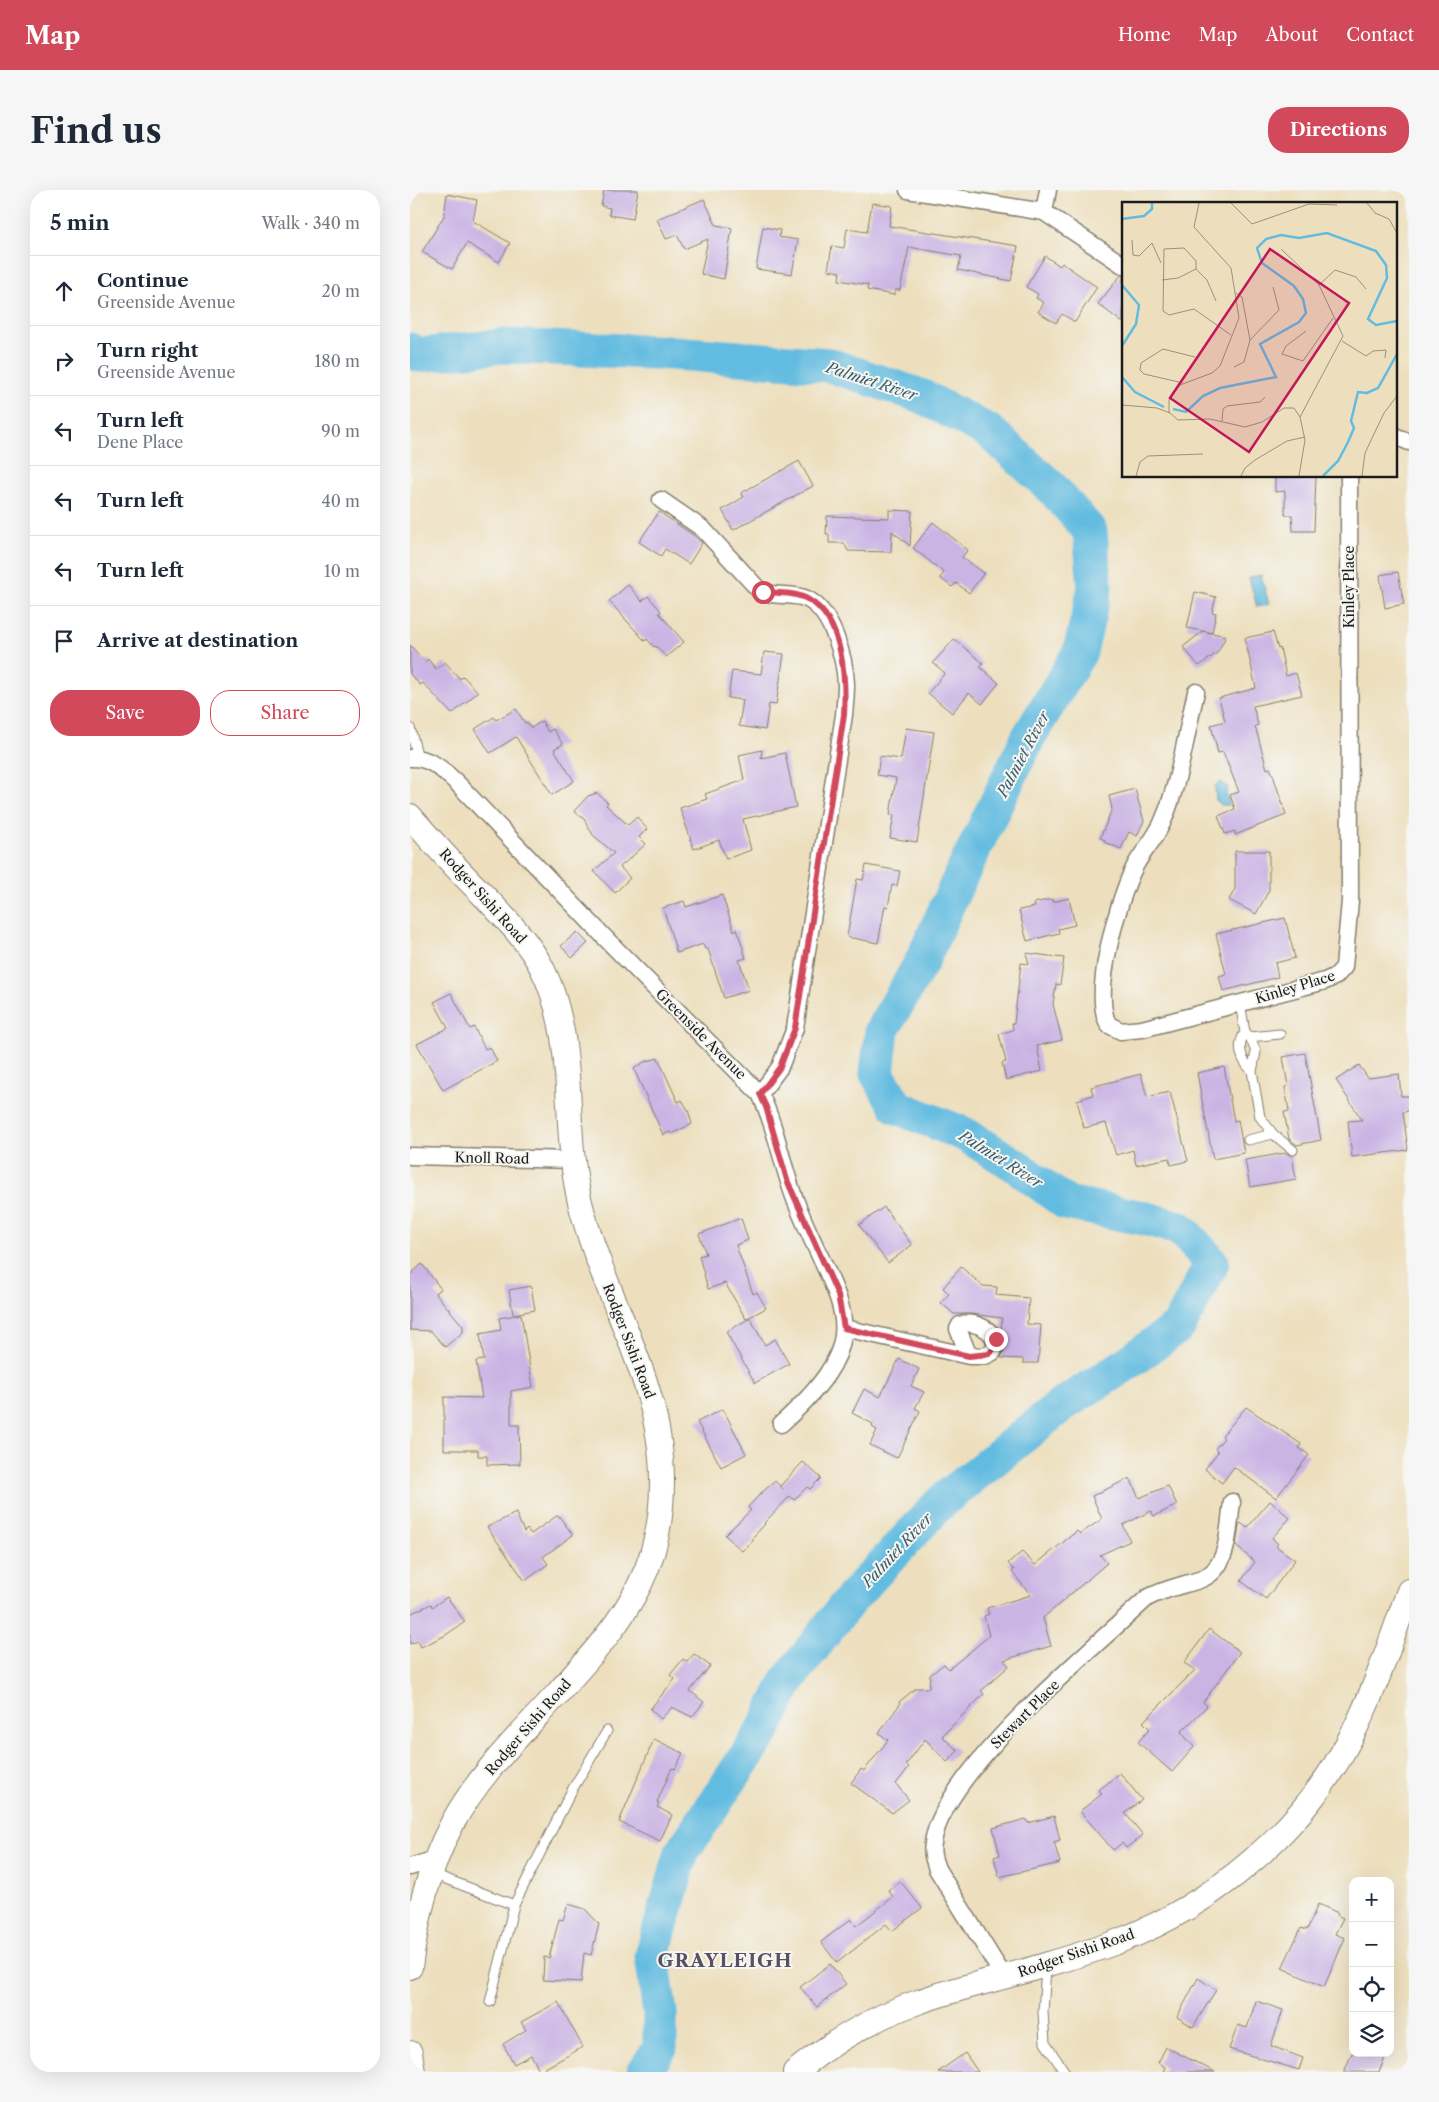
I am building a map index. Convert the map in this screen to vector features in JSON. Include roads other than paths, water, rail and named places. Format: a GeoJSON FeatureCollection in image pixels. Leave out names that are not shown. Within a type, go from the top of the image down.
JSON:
{"type":"FeatureCollection","features":[{"type":"Feature","properties":{"kind":"main road","name":"Rodger Sishi Road"},"geometry":{"type":"LineString","coordinates":[[410,816],[528,945],[542,968],[559,1016],[565,1048],[573,1160],[578,1195],[592,1246],[642,1368],[656,1417],[662,1454],[660,1525],[653,1552],[627,1609],[589,1658],[488,1772],[452,1823],[426,1866],[423,1898],[410,1967]]}},
{"type":"Feature","properties":{"kind":"main road","name":"Rodger Sishi Road"},"geometry":{"type":"LineString","coordinates":[[795,2072],[846,2036],[881,2017],[920,2001],[1046,1965],[1121,1941],[1162,1922],[1233,1876],[1263,1852],[1292,1821],[1320,1786],[1350,1739],[1372,1693],[1409,1591]]}},
{"type":"Feature","properties":{"kind":"main road"},"geometry":{"type":"LineString","coordinates":[[410,2053],[413,2072]]}},
{"type":"Feature","properties":{"kind":"street"},"geometry":{"type":"LineString","coordinates":[[908,190],[1044,212],[1122,264]]}},
{"type":"Feature","properties":{"kind":"street"},"geometry":{"type":"LineString","coordinates":[[1044,212],[1048,190]]}},
{"type":"Feature","properties":{"kind":"street"},"geometry":{"type":"LineString","coordinates":[[1396,436],[1409,442]]}},
{"type":"Feature","properties":{"kind":"street","name":"Kinley Place"},"geometry":{"type":"LineString","coordinates":[[1196,692],[1172,795],[1163,822],[1136,865],[1118,908],[1110,945],[1103,1008],[1104,1018],[1113,1029],[1131,1031],[1325,981],[1336,976],[1344,967],[1350,901],[1348,478]]}},
{"type":"Feature","properties":{"kind":"street"},"geometry":{"type":"LineString","coordinates":[[661,500],[703,529],[759,590],[795,595],[810,600],[829,623],[842,659],[846,685],[844,715],[795,1028],[780,1067],[760,1094],[769,1115],[787,1180],[838,1295],[844,1328],[837,1359],[823,1382],[781,1424]]}},
{"type":"Feature","properties":{"kind":"street","name":"Greenside Avenue"},"geometry":{"type":"LineString","coordinates":[[414,758],[429,761],[442,769],[458,784],[760,1094]]}},
{"type":"Feature","properties":{"kind":"street","name":"Knoll Road"},"geometry":{"type":"LineString","coordinates":[[410,1156],[573,1160]]}},
{"type":"Feature","properties":{"kind":"street"},"geometry":{"type":"LineString","coordinates":[[844,1328],[969,1356]]}},
{"type":"Feature","properties":{"kind":"street","name":"Stewart Place"},"geometry":{"type":"LineString","coordinates":[[1004,1977],[940,1876],[933,1856],[936,1830],[949,1803],[984,1754],[1019,1718],[1147,1598],[1161,1590],[1199,1580],[1214,1572],[1222,1558],[1232,1502]]}},
{"type":"Feature","properties":{"kind":"lane","name":"Greenside Avenue"},"geometry":{"type":"LineString","coordinates":[[410,728],[414,758]]}},
{"type":"Feature","properties":{"kind":"lane"},"geometry":{"type":"LineString","coordinates":[[1240,1003],[1248,1035],[1256,1052],[1252,1071],[1260,1117],[1273,1134],[1293,1150]]}},
{"type":"Feature","properties":{"kind":"lane"},"geometry":{"type":"LineString","coordinates":[[1252,1071],[1243,1060],[1240,1049],[1241,1040],[1248,1035],[1280,1034]]}},
{"type":"Feature","properties":{"kind":"lane"},"geometry":{"type":"LineString","coordinates":[[1248,1140],[1273,1134]]}},
{"type":"Feature","properties":{"kind":"lane"},"geometry":{"type":"LineString","coordinates":[[490,2002],[514,1905],[572,1790],[608,1732]]}},
{"type":"Feature","properties":{"kind":"lane"},"geometry":{"type":"LineString","coordinates":[[426,1866],[514,1905]]}},
{"type":"Feature","properties":{"kind":"lane"},"geometry":{"type":"LineString","coordinates":[[1046,1965],[1043,2004],[1045,2043],[1065,2072]]}},
{"type":"Feature","properties":{"kind":"water"},"geometry":{"type":"Polygon","coordinates":[[[1261,575],[1269,604],[1257,607],[1249,578],[1261,575]]]}},
{"type":"Feature","properties":{"kind":"water"},"geometry":{"type":"Polygon","coordinates":[[[1219,782],[1228,787],[1226,794],[1229,802],[1228,805],[1221,805],[1216,800],[1215,786],[1219,782]]]}},
{"type":"Feature","properties":{"kind":"waterway","name":"Palmiet River"},"geometry":{"type":"LineString","coordinates":[[410,350],[420,355],[503,346],[674,353],[829,365],[921,396],[990,432],[1051,487],[1090,531],[1095,588],[1080,652],[1028,738],[921,963],[882,1030],[877,1074],[897,1107],[964,1134],[1012,1163],[1066,1203],[1144,1218],[1180,1228],[1212,1263],[1179,1326],[1122,1367],[1062,1405],[942,1501],[849,1601],[788,1680],[763,1731],[682,1852],[652,1956],[660,2013],[660,2048],[644,2072]]}},
{"type":"Feature","properties":{"kind":"district","name":"GRAYLEIGH"},"geometry":{"type":"Point","coordinates":[725,1960]}}]}
